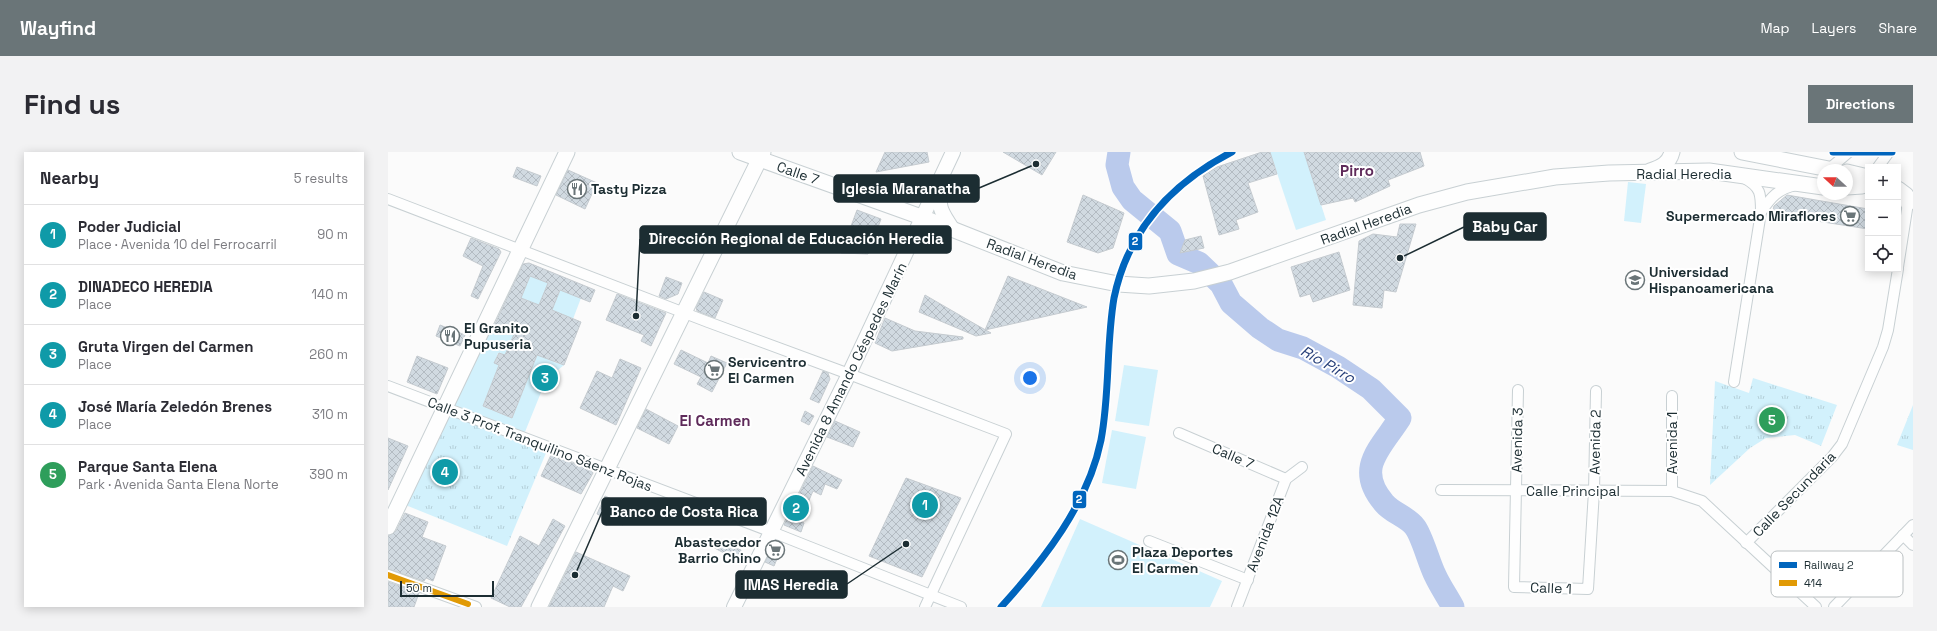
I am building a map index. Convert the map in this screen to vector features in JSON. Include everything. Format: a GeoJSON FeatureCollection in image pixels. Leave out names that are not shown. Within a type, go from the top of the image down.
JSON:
{"type":"FeatureCollection","features":[{"type":"Feature","properties":{"kind":"main road"},"geometry":{"type":"LineString","coordinates":[[388,527],[567,152]]}},
{"type":"Feature","properties":{"kind":"main road","name":"Calle 7"},"geometry":{"type":"LineString","coordinates":[[740,152],[761,156],[924,218]]}},
{"type":"Feature","properties":{"kind":"main road"},"geometry":{"type":"LineString","coordinates":[[1642,173],[1661,168],[1667,163],[1672,152]]}},
{"type":"Feature","properties":{"kind":"main road","name":"Radial Heredia"},"geometry":{"type":"LineString","coordinates":[[1746,152],[1817,176]]}},
{"type":"Feature","properties":{"kind":"main road"},"geometry":{"type":"LineString","coordinates":[[538,607],[761,156]]}},
{"type":"Feature","properties":{"kind":"main road","name":"Radial Heredia"},"geometry":{"type":"LineString","coordinates":[[924,218],[1064,273],[1118,284],[1149,286],[1194,281],[1230,272],[1419,205],[1467,192],[1555,177],[1709,171],[1802,184],[1817,181]]}},
{"type":"Feature","properties":{"kind":"main road"},"geometry":{"type":"LineString","coordinates":[[1738,174],[1761,172],[1817,178]]}},
{"type":"Feature","properties":{"kind":"main road"},"geometry":{"type":"LineString","coordinates":[[1853,173],[1865,175]]}},
{"type":"Feature","properties":{"kind":"main road"},"geometry":{"type":"LineString","coordinates":[[854,192],[893,197],[907,196],[920,192],[940,181]]}},
{"type":"Feature","properties":{"kind":"main road"},"geometry":{"type":"LineString","coordinates":[[1901,183],[1913,185]]}},
{"type":"Feature","properties":{"kind":"main road"},"geometry":{"type":"LineString","coordinates":[[1853,187],[1862,186],[1865,184]]}},
{"type":"Feature","properties":{"kind":"main road"},"geometry":{"type":"LineString","coordinates":[[1901,191],[1906,195],[1906,202]]}},
{"type":"Feature","properties":{"kind":"main road"},"geometry":{"type":"LineString","coordinates":[[1853,193],[1865,195]]}},
{"type":"Feature","properties":{"kind":"street","name":"Avenida 8 Amando Céspedes Marín"},"geometry":{"type":"LineString","coordinates":[[734,607],[849,374],[954,152]]}},
{"type":"Feature","properties":{"kind":"street"},"geometry":{"type":"LineString","coordinates":[[953,230],[942,212],[939,205],[939,198],[960,152]]}},
{"type":"Feature","properties":{"kind":"street"},"geometry":{"type":"LineString","coordinates":[[1838,164],[1849,152]]}},
{"type":"Feature","properties":{"kind":"street"},"geometry":{"type":"LineString","coordinates":[[1880,164],[1888,152]]}},
{"type":"Feature","properties":{"kind":"street"},"geometry":{"type":"LineString","coordinates":[[1734,382],[1761,212],[1761,194],[1758,188],[1751,181],[1738,174]]}},
{"type":"Feature","properties":{"kind":"street"},"geometry":{"type":"LineString","coordinates":[[1761,212],[1771,197],[1779,190],[1802,184]]}},
{"type":"Feature","properties":{"kind":"street"},"geometry":{"type":"LineString","coordinates":[[388,199],[1006,434],[925,607]]}},
{"type":"Feature","properties":{"kind":"street","name":"Calle Secundaria"},"geometry":{"type":"LineString","coordinates":[[1901,243],[1906,202]]}},
{"type":"Feature","properties":{"kind":"street","name":"Calle Secundaria"},"geometry":{"type":"LineString","coordinates":[[1746,543],[1832,457],[1842,444],[1883,347],[1888,330],[1897,272]]}},
{"type":"Feature","properties":{"kind":"street","name":"Calle 3 Prof. Tranquilino Sáenz Rojas"},"geometry":{"type":"LineString","coordinates":[[388,386],[772,532],[962,607]]}},
{"type":"Feature","properties":{"kind":"street","name":"Avenida 3"},"geometry":{"type":"LineString","coordinates":[[1514,587],[1518,390]]}},
{"type":"Feature","properties":{"kind":"street","name":"Avenida 2"},"geometry":{"type":"LineString","coordinates":[[1588,589],[1594,491],[1596,391]]}},
{"type":"Feature","properties":{"kind":"street","name":"Avenida 1"},"geometry":{"type":"LineString","coordinates":[[1672,396],[1672,491]]}},
{"type":"Feature","properties":{"kind":"street","name":"Calle 7"},"geometry":{"type":"LineString","coordinates":[[1179,433],[1286,479]]}},
{"type":"Feature","properties":{"kind":"street","name":"Avenida 12A"},"geometry":{"type":"LineString","coordinates":[[1237,607],[1286,479],[1302,467]]}},
{"type":"Feature","properties":{"kind":"street","name":"Calle Principal"},"geometry":{"type":"LineString","coordinates":[[1441,490],[1672,491],[1702,501],[1746,543]]}},
{"type":"Feature","properties":{"kind":"street"},"geometry":{"type":"LineString","coordinates":[[1888,551],[1913,525]]}},
{"type":"Feature","properties":{"kind":"street"},"geometry":{"type":"LineString","coordinates":[[1903,535],[1913,545]]}},
{"type":"Feature","properties":{"kind":"street"},"geometry":{"type":"LineString","coordinates":[[1149,541],[1248,580]]}},
{"type":"Feature","properties":{"kind":"street"},"geometry":{"type":"LineString","coordinates":[[1746,543],[1771,566]]}},
{"type":"Feature","properties":{"kind":"street"},"geometry":{"type":"LineString","coordinates":[[388,575],[476,607]]}},
{"type":"Feature","properties":{"kind":"street","name":"Calle 1"},"geometry":{"type":"LineString","coordinates":[[1514,587],[1588,589]]}},
{"type":"Feature","properties":{"kind":"street"},"geometry":{"type":"LineString","coordinates":[[1805,597],[1816,607]]}},
{"type":"Feature","properties":{"kind":"street"},"geometry":{"type":"LineString","coordinates":[[1834,607],[1844,597]]}},
{"type":"Feature","properties":{"kind":"green space"},"geometry":{"type":"Polygon","coordinates":[[[1270,152],[1304,152],[1326,220],[1296,230],[1270,152]]]}},
{"type":"Feature","properties":{"kind":"green space"},"geometry":{"type":"Polygon","coordinates":[[[1628,182],[1646,184],[1641,223],[1624,221],[1628,182]]]}},
{"type":"Feature","properties":{"kind":"green space"},"geometry":{"type":"Polygon","coordinates":[[[530,276],[548,283],[555,303],[560,290],[581,298],[573,319],[521,298],[530,276]]]}},
{"type":"Feature","properties":{"kind":"green space"},"geometry":{"type":"Polygon","coordinates":[[[492,323],[515,332],[505,355],[498,353],[495,363],[499,365],[483,406],[512,418],[542,343],[560,350],[554,362],[564,365],[546,380],[525,432],[453,405],[492,323]]]}},
{"type":"Feature","properties":{"kind":"green space"},"geometry":{"type":"Polygon","coordinates":[[[1124,365],[1158,370],[1149,426],[1115,421],[1124,365]]]}},
{"type":"Feature","properties":{"kind":"green space"},"geometry":{"type":"Polygon","coordinates":[[[1753,378],[1837,405],[1821,446],[1795,435],[1766,438],[1750,448],[1710,485],[1715,381],[1749,393],[1753,378]]]}},
{"type":"Feature","properties":{"kind":"green space"},"geometry":{"type":"Polygon","coordinates":[[[1913,405],[1913,450],[1897,445],[1913,405]]]}},
{"type":"Feature","properties":{"kind":"green space"},"geometry":{"type":"Polygon","coordinates":[[[445,413],[546,453],[507,546],[403,504],[445,413]]]}},
{"type":"Feature","properties":{"kind":"green space"},"geometry":{"type":"Polygon","coordinates":[[[1112,430],[1146,437],[1136,489],[1102,483],[1112,430]]]}},
{"type":"Feature","properties":{"kind":"green space","name":"Plaza Deportes El Carmen"},"geometry":{"type":"Polygon","coordinates":[[[1080,519],[1222,581],[1210,607],[1041,607],[1080,519]]]}},
{"type":"Feature","properties":{"kind":"building"},"geometry":{"type":"Polygon","coordinates":[[[885,152],[927,152],[929,162],[876,172],[885,152]]]}},
{"type":"Feature","properties":{"kind":"building"},"geometry":{"type":"Polygon","coordinates":[[[1003,152],[1056,152],[1042,175],[1003,152]]]}},
{"type":"Feature","properties":{"kind":"building"},"geometry":{"type":"Polygon","coordinates":[[[1262,152],[1270,152],[1277,174],[1248,183],[1258,212],[1236,220],[1239,229],[1219,235],[1203,176],[1217,167],[1262,152]]]}},
{"type":"Feature","properties":{"kind":"building"},"geometry":{"type":"Polygon","coordinates":[[[1304,152],[1420,152],[1424,166],[1388,180],[1390,186],[1355,202],[1353,198],[1321,205],[1304,152]]]}},
{"type":"Feature","properties":{"kind":"building"},"geometry":{"type":"Polygon","coordinates":[[[517,167],[541,176],[537,186],[513,177],[517,167]]]}},
{"type":"Feature","properties":{"kind":"building","name":"Tasty Pizza"},"geometry":{"type":"Polygon","coordinates":[[[568,170],[597,183],[585,209],[556,195],[568,170]]]}},
{"type":"Feature","properties":{"kind":"building"},"geometry":{"type":"Polygon","coordinates":[[[1083,195],[1124,213],[1113,248],[1098,253],[1067,242],[1083,195]]]}},
{"type":"Feature","properties":{"kind":"building"},"geometry":{"type":"Polygon","coordinates":[[[1787,195],[1865,208],[1865,229],[1772,214],[1774,206],[1787,195]]]}},
{"type":"Feature","properties":{"kind":"building"},"geometry":{"type":"Polygon","coordinates":[[[857,210],[881,219],[868,254],[841,253],[857,210]]]}},
{"type":"Feature","properties":{"kind":"building"},"geometry":{"type":"Polygon","coordinates":[[[1400,224],[1416,224],[1396,292],[1384,290],[1382,308],[1353,305],[1359,241],[1373,234],[1397,237],[1400,224]]]}},
{"type":"Feature","properties":{"kind":"building"},"geometry":{"type":"Polygon","coordinates":[[[1201,236],[1204,248],[1180,253],[1185,240],[1201,236]]]}},
{"type":"Feature","properties":{"kind":"building"},"geometry":{"type":"Polygon","coordinates":[[[471,238],[499,249],[501,252],[478,299],[471,296],[483,266],[463,256],[471,238]]]}},
{"type":"Feature","properties":{"kind":"building"},"geometry":{"type":"Polygon","coordinates":[[[1339,252],[1350,290],[1313,302],[1310,294],[1300,297],[1291,267],[1339,252]]]}},
{"type":"Feature","properties":{"kind":"building"},"geometry":{"type":"Polygon","coordinates":[[[529,263],[595,290],[590,302],[560,290],[552,310],[581,322],[564,365],[537,355],[512,418],[483,406],[499,365],[494,363],[499,353],[505,355],[515,332],[495,324],[523,264],[529,263]],[[530,276],[521,298],[539,305],[548,283],[530,276]]]}},
{"type":"Feature","properties":{"kind":"building"},"geometry":{"type":"Polygon","coordinates":[[[1008,276],[1087,307],[985,330],[1008,276]]]}},
{"type":"Feature","properties":{"kind":"building"},"geometry":{"type":"Polygon","coordinates":[[[666,277],[682,283],[678,294],[666,299],[659,296],[666,277]]]}},
{"type":"Feature","properties":{"kind":"building"},"geometry":{"type":"Polygon","coordinates":[[[704,292],[723,300],[715,318],[697,311],[696,308],[704,292]]]}},
{"type":"Feature","properties":{"kind":"building"},"geometry":{"type":"Polygon","coordinates":[[[617,294],[666,313],[651,346],[641,341],[644,335],[606,320],[617,294]]]}},
{"type":"Feature","properties":{"kind":"building"},"geometry":{"type":"Polygon","coordinates":[[[925,295],[991,333],[976,336],[919,312],[925,295]]]}},
{"type":"Feature","properties":{"kind":"building"},"geometry":{"type":"Polygon","coordinates":[[[885,318],[915,331],[963,337],[963,339],[892,351],[875,343],[885,318]]]}},
{"type":"Feature","properties":{"kind":"building","name":"El Granito Pupuseria"},"geometry":{"type":"Polygon","coordinates":[[[440,325],[465,335],[460,346],[436,336],[440,325]]]}},
{"type":"Feature","properties":{"kind":"building"},"geometry":{"type":"Polygon","coordinates":[[[681,350],[708,363],[711,356],[727,363],[712,392],[697,384],[701,377],[674,364],[681,350]]]}},
{"type":"Feature","properties":{"kind":"building"},"geometry":{"type":"Polygon","coordinates":[[[417,356],[448,368],[437,394],[407,382],[417,356]]]}},
{"type":"Feature","properties":{"kind":"building"},"geometry":{"type":"Polygon","coordinates":[[[620,359],[641,368],[616,425],[580,408],[597,371],[612,378],[620,359]]]}},
{"type":"Feature","properties":{"kind":"building"},"geometry":{"type":"Polygon","coordinates":[[[823,371],[828,373],[830,379],[819,403],[810,399],[823,371]]]}},
{"type":"Feature","properties":{"kind":"building"},"geometry":{"type":"Polygon","coordinates":[[[646,409],[678,426],[669,444],[637,428],[646,409]]]}},
{"type":"Feature","properties":{"kind":"building"},"geometry":{"type":"Polygon","coordinates":[[[805,411],[814,416],[809,425],[801,421],[805,411]]]}},
{"type":"Feature","properties":{"kind":"building"},"geometry":{"type":"Polygon","coordinates":[[[835,421],[860,432],[853,447],[827,437],[835,421]]]}},
{"type":"Feature","properties":{"kind":"building"},"geometry":{"type":"Polygon","coordinates":[[[388,438],[408,446],[388,490],[388,438]]]}},
{"type":"Feature","properties":{"kind":"building"},"geometry":{"type":"Polygon","coordinates":[[[551,455],[591,470],[593,473],[581,494],[541,476],[551,455]]]}},
{"type":"Feature","properties":{"kind":"building"},"geometry":{"type":"Polygon","coordinates":[[[813,466],[842,480],[837,489],[825,484],[821,495],[813,491],[800,521],[804,523],[801,532],[784,525],[813,466]]]}},
{"type":"Feature","properties":{"kind":"building"},"geometry":{"type":"Polygon","coordinates":[[[906,478],[961,498],[922,577],[869,556],[906,478]]]}},
{"type":"Feature","properties":{"kind":"building"},"geometry":{"type":"Polygon","coordinates":[[[605,496],[630,507],[623,525],[597,514],[605,496]]]}},
{"type":"Feature","properties":{"kind":"building"},"geometry":{"type":"Polygon","coordinates":[[[405,513],[428,522],[422,537],[446,546],[433,581],[426,578],[424,581],[388,569],[388,536],[396,531],[405,513]]]}},
{"type":"Feature","properties":{"kind":"building"},"geometry":{"type":"Polygon","coordinates":[[[553,519],[565,526],[521,607],[510,607],[491,598],[520,536],[539,546],[553,519]]]}},
{"type":"Feature","properties":{"kind":"building"},"geometry":{"type":"Polygon","coordinates":[[[712,539],[741,550],[737,560],[709,545],[712,539]]]}},
{"type":"Feature","properties":{"kind":"building","name":"Abastecedor Barrio Chino"},"geometry":{"type":"Polygon","coordinates":[[[775,542],[783,545],[774,566],[765,562],[775,542]]]}},
{"type":"Feature","properties":{"kind":"building"},"geometry":{"type":"Polygon","coordinates":[[[576,552],[630,576],[623,591],[613,586],[604,607],[549,607],[576,552]]]}},
{"type":"Feature","properties":{"kind":"building"},"geometry":{"type":"Polygon","coordinates":[[[388,582],[419,593],[414,607],[388,607],[388,582]]]}},
{"type":"Feature","properties":{"kind":"waterway","name":"Río Pirro"},"geometry":{"type":"LineString","coordinates":[[1119,152],[1117,165],[1123,187],[1132,200],[1170,231],[1178,254],[1199,263],[1221,284],[1231,303],[1260,328],[1278,340],[1303,348],[1338,367],[1371,389],[1400,418],[1374,459],[1371,469],[1371,479],[1375,491],[1384,503],[1391,510],[1408,520],[1418,531],[1435,575],[1453,607]]}},
{"type":"Feature","properties":{"kind":"rail line","name":"2"},"geometry":{"type":"LineString","coordinates":[[1001,607],[1033,570],[1062,530],[1075,509],[1095,464],[1101,440],[1106,405],[1110,333],[1114,298],[1121,273],[1130,251],[1142,230],[1156,211],[1172,194],[1190,178],[1210,164],[1232,152]]}},
{"type":"Feature","properties":{"kind":"rail line","name":"2"},"geometry":{"type":"LineString","coordinates":[[1833,152],[1892,152]]}},
{"type":"Feature","properties":{"kind":"transit line","name":"414"},"geometry":{"type":"LineString","coordinates":[[388,575],[468,604]]}},
{"type":"Feature","properties":{"kind":"place","name":"Iglesia Maranatha"},"geometry":{"type":"Point","coordinates":[1036,164]}},
{"type":"Feature","properties":{"kind":"place","name":"Tasty Pizza"},"geometry":{"type":"Point","coordinates":[577,189]}},
{"type":"Feature","properties":{"kind":"place","name":"Supermercado Miraflores"},"geometry":{"type":"Point","coordinates":[1850,216]}},
{"type":"Feature","properties":{"kind":"place","name":"Baby Car"},"geometry":{"type":"Point","coordinates":[1400,258]}},
{"type":"Feature","properties":{"kind":"place","name":"Universidad Hispanoamericana"},"geometry":{"type":"Point","coordinates":[1635,280]}},
{"type":"Feature","properties":{"kind":"place","name":"Dirección Regional de Educación Heredia"},"geometry":{"type":"Point","coordinates":[636,316]}},
{"type":"Feature","properties":{"kind":"place","name":"El Granito Pupuseria"},"geometry":{"type":"Point","coordinates":[450,336]}},
{"type":"Feature","properties":{"kind":"place","name":"Servicentro El Carmen"},"geometry":{"type":"Point","coordinates":[714,370]}},
{"type":"Feature","properties":{"kind":"place","name":"Gruta Virgen del Carmen"},"geometry":{"type":"Point","coordinates":[545,378]}},
{"type":"Feature","properties":{"kind":"place","name":"Parque Santa Elena"},"geometry":{"type":"Point","coordinates":[1772,420]}},
{"type":"Feature","properties":{"kind":"place","name":"José María Zeledón Brenes"},"geometry":{"type":"Point","coordinates":[445,472]}},
{"type":"Feature","properties":{"kind":"place","name":"Poder Judicial"},"geometry":{"type":"Point","coordinates":[925,505]}},
{"type":"Feature","properties":{"kind":"place","name":"DINADECO HEREDIA"},"geometry":{"type":"Point","coordinates":[796,508]}},
{"type":"Feature","properties":{"kind":"place","name":"IMAS Heredia"},"geometry":{"type":"Point","coordinates":[906,544]}},
{"type":"Feature","properties":{"kind":"place","name":"Abastecedor Barrio Chino"},"geometry":{"type":"Point","coordinates":[775,550]}},
{"type":"Feature","properties":{"kind":"place","name":"Plaza Deportes El Carmen"},"geometry":{"type":"Point","coordinates":[1118,560]}},
{"type":"Feature","properties":{"kind":"place","name":"Banco de Costa Rica"},"geometry":{"type":"Point","coordinates":[575,575]}},
{"type":"Feature","properties":{"kind":"district","name":"Pirro"},"geometry":{"type":"Point","coordinates":[1357,170]}},
{"type":"Feature","properties":{"kind":"district","name":"El Carmen"},"geometry":{"type":"Point","coordinates":[715,420]}}]}
